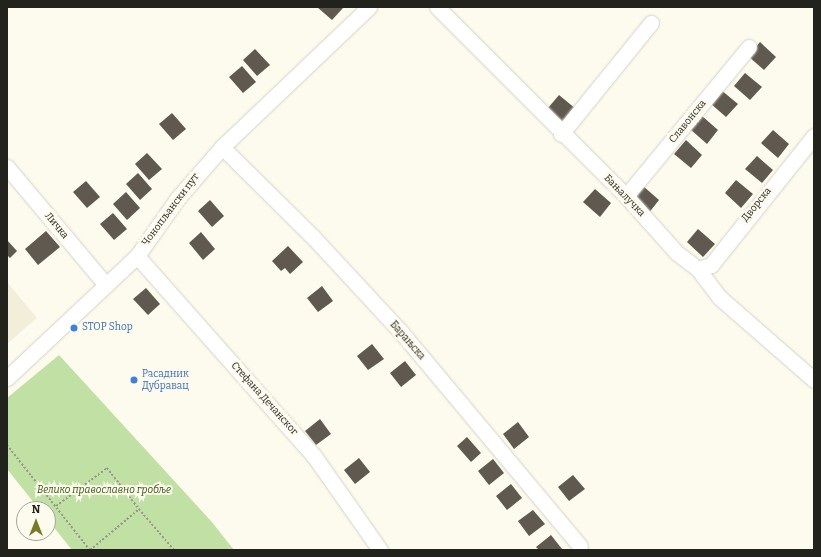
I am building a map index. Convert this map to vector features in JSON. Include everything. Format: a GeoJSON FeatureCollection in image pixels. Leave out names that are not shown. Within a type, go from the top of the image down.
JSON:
{"type":"FeatureCollection","features":[{"type":"Feature","properties":{"kind":"street","name":"Чонопљански пут"},"geometry":{"type":"LineString","coordinates":[[7,378],[137,256],[177,199],[222,147],[369,7]]}},
{"type":"Feature","properties":{"kind":"street","name":"Бањалучка"},"geometry":{"type":"LineString","coordinates":[[437,7],[561,134],[626,196],[677,253],[698,269],[719,297],[754,331],[814,380]]}},
{"type":"Feature","properties":{"kind":"street"},"geometry":{"type":"LineString","coordinates":[[561,134],[651,23]]}},
{"type":"Feature","properties":{"kind":"street","name":"Славонска"},"geometry":{"type":"LineString","coordinates":[[626,196],[749,47]]}},
{"type":"Feature","properties":{"kind":"street","name":"Дворска"},"geometry":{"type":"LineString","coordinates":[[698,269],[711,264],[814,136]]}},
{"type":"Feature","properties":{"kind":"street","name":"Барањска"},"geometry":{"type":"LineString","coordinates":[[222,147],[313,237],[400,332],[580,546]]}},
{"type":"Feature","properties":{"kind":"street","name":"Личка"},"geometry":{"type":"LineString","coordinates":[[7,167],[106,285]]}},
{"type":"Feature","properties":{"kind":"street","name":"Стефана Дечанског"},"geometry":{"type":"LineString","coordinates":[[137,256],[314,456],[380,550]]}},
{"type":"Feature","properties":{"kind":"path"},"geometry":{"type":"LineString","coordinates":[[7,445],[52,501]]}},
{"type":"Feature","properties":{"kind":"path"},"geometry":{"type":"LineString","coordinates":[[139,509],[90,550],[56,506],[107,468],[174,550]]}},
{"type":"Feature","properties":{"kind":"shaded area"},"geometry":{"type":"Polygon","coordinates":[[[7,282],[37,318],[7,344],[7,282]]]}},
{"type":"Feature","properties":{"kind":"green space","name":"Велико православно гробље"},"geometry":{"type":"Polygon","coordinates":[[[59,355],[211,521],[234,550],[72,550],[56,530],[56,501],[33,501],[7,469],[7,398],[59,355]]]}},
{"type":"Feature","properties":{"kind":"building"},"geometry":{"type":"Polygon","coordinates":[[[317,7],[344,7],[332,20],[317,7]]]}},
{"type":"Feature","properties":{"kind":"building"},"geometry":{"type":"Polygon","coordinates":[[[760,42],[776,57],[764,70],[748,56],[760,42]]]}},
{"type":"Feature","properties":{"kind":"building"},"geometry":{"type":"Polygon","coordinates":[[[255,49],[270,65],[257,76],[243,60],[255,49]]]}},
{"type":"Feature","properties":{"kind":"building"},"geometry":{"type":"Polygon","coordinates":[[[242,66],[256,82],[243,93],[229,77],[242,66]]]}},
{"type":"Feature","properties":{"kind":"building"},"geometry":{"type":"Polygon","coordinates":[[[745,73],[762,87],[750,100],[734,86],[745,73]]]}},
{"type":"Feature","properties":{"kind":"building"},"geometry":{"type":"Polygon","coordinates":[[[721,90],[738,104],[726,117],[710,103],[721,90]]]}},
{"type":"Feature","properties":{"kind":"building"},"geometry":{"type":"Polygon","coordinates":[[[559,95],[576,109],[564,123],[548,108],[559,95]]]}},
{"type":"Feature","properties":{"kind":"building"},"geometry":{"type":"Polygon","coordinates":[[[172,113],[186,129],[173,140],[159,124],[172,113]]]}},
{"type":"Feature","properties":{"kind":"building"},"geometry":{"type":"Polygon","coordinates":[[[702,116],[718,130],[707,144],[690,129],[702,116]]]}},
{"type":"Feature","properties":{"kind":"building"},"geometry":{"type":"Polygon","coordinates":[[[773,130],[789,144],[778,158],[761,143],[773,130]]]}},
{"type":"Feature","properties":{"kind":"building"},"geometry":{"type":"Polygon","coordinates":[[[686,140],[702,155],[691,168],[674,154],[686,140]]]}},
{"type":"Feature","properties":{"kind":"building"},"geometry":{"type":"Polygon","coordinates":[[[147,153],[162,169],[149,180],[135,164],[147,153]]]}},
{"type":"Feature","properties":{"kind":"building"},"geometry":{"type":"Polygon","coordinates":[[[757,156],[773,170],[762,183],[745,169],[757,156]]]}},
{"type":"Feature","properties":{"kind":"building"},"geometry":{"type":"Polygon","coordinates":[[[138,173],[152,189],[140,200],[126,184],[138,173]]]}},
{"type":"Feature","properties":{"kind":"building"},"geometry":{"type":"Polygon","coordinates":[[[736,180],[753,194],[741,208],[725,193],[736,180]]]}},
{"type":"Feature","properties":{"kind":"building"},"geometry":{"type":"Polygon","coordinates":[[[86,181],[100,197],[87,208],[73,192],[86,181]]]}},
{"type":"Feature","properties":{"kind":"building"},"geometry":{"type":"Polygon","coordinates":[[[643,186],[659,200],[648,214],[631,199],[643,186]]]}},
{"type":"Feature","properties":{"kind":"building"},"geometry":{"type":"Polygon","coordinates":[[[595,189],[611,203],[600,217],[583,202],[595,189]]]}},
{"type":"Feature","properties":{"kind":"building"},"geometry":{"type":"Polygon","coordinates":[[[126,192],[140,208],[127,220],[113,204],[126,192]]]}},
{"type":"Feature","properties":{"kind":"building"},"geometry":{"type":"Polygon","coordinates":[[[210,200],[224,216],[212,227],[198,211],[210,200]]]}},
{"type":"Feature","properties":{"kind":"building"},"geometry":{"type":"Polygon","coordinates":[[[113,213],[127,229],[114,240],[100,224],[113,213]]]}},
{"type":"Feature","properties":{"kind":"building"},"geometry":{"type":"Polygon","coordinates":[[[698,229],[715,244],[703,257],[687,242],[698,229]]]}},
{"type":"Feature","properties":{"kind":"building"},"geometry":{"type":"Polygon","coordinates":[[[46,231],[60,247],[38,265],[25,249],[46,231]]]}},
{"type":"Feature","properties":{"kind":"building"},"geometry":{"type":"Polygon","coordinates":[[[201,232],[215,249],[203,260],[189,243],[201,232]]]}},
{"type":"Feature","properties":{"kind":"building"},"geometry":{"type":"Polygon","coordinates":[[[7,240],[17,251],[10,258],[7,255],[7,240]]]}},
{"type":"Feature","properties":{"kind":"building"},"geometry":{"type":"Polygon","coordinates":[[[288,246],[303,262],[290,274],[285,268],[281,271],[272,261],[288,246]]]}},
{"type":"Feature","properties":{"kind":"building"},"geometry":{"type":"Polygon","coordinates":[[[322,286],[333,301],[318,312],[307,298],[322,286]]]}},
{"type":"Feature","properties":{"kind":"building"},"geometry":{"type":"Polygon","coordinates":[[[146,288],[160,304],[148,315],[133,299],[146,288]]]}},
{"type":"Feature","properties":{"kind":"building"},"geometry":{"type":"Polygon","coordinates":[[[372,344],[384,359],[368,370],[357,356],[372,344]]]}},
{"type":"Feature","properties":{"kind":"building"},"geometry":{"type":"Polygon","coordinates":[[[405,361],[416,375],[401,387],[390,373],[405,361]]]}},
{"type":"Feature","properties":{"kind":"building"},"geometry":{"type":"Polygon","coordinates":[[[320,419],[331,434],[316,445],[305,431],[320,419]]]}},
{"type":"Feature","properties":{"kind":"building"},"geometry":{"type":"Polygon","coordinates":[[[518,422],[529,437],[514,449],[503,434],[518,422]]]}},
{"type":"Feature","properties":{"kind":"building"},"geometry":{"type":"Polygon","coordinates":[[[467,437],[481,453],[471,462],[457,446],[467,437]]]}},
{"type":"Feature","properties":{"kind":"building"},"geometry":{"type":"Polygon","coordinates":[[[359,458],[370,472],[355,484],[344,470],[359,458]]]}},
{"type":"Feature","properties":{"kind":"building"},"geometry":{"type":"Polygon","coordinates":[[[493,459],[504,473],[489,485],[478,471],[493,459]]]}},
{"type":"Feature","properties":{"kind":"building"},"geometry":{"type":"Polygon","coordinates":[[[573,475],[585,489],[569,501],[558,487],[573,475]]]}},
{"type":"Feature","properties":{"kind":"building"},"geometry":{"type":"Polygon","coordinates":[[[511,484],[522,498],[507,510],[496,496],[511,484]]]}},
{"type":"Feature","properties":{"kind":"building"},"geometry":{"type":"Polygon","coordinates":[[[533,510],[545,524],[529,536],[518,521],[533,510]]]}},
{"type":"Feature","properties":{"kind":"building"},"geometry":{"type":"Polygon","coordinates":[[[551,535],[562,549],[539,550],[536,547],[551,535]]]}},
{"type":"Feature","properties":{"kind":"place","name":"STOP Shop"},"geometry":{"type":"Point","coordinates":[74,328]}},
{"type":"Feature","properties":{"kind":"place","name":"Расадник Дубравац"},"geometry":{"type":"Point","coordinates":[134,380]}}]}
